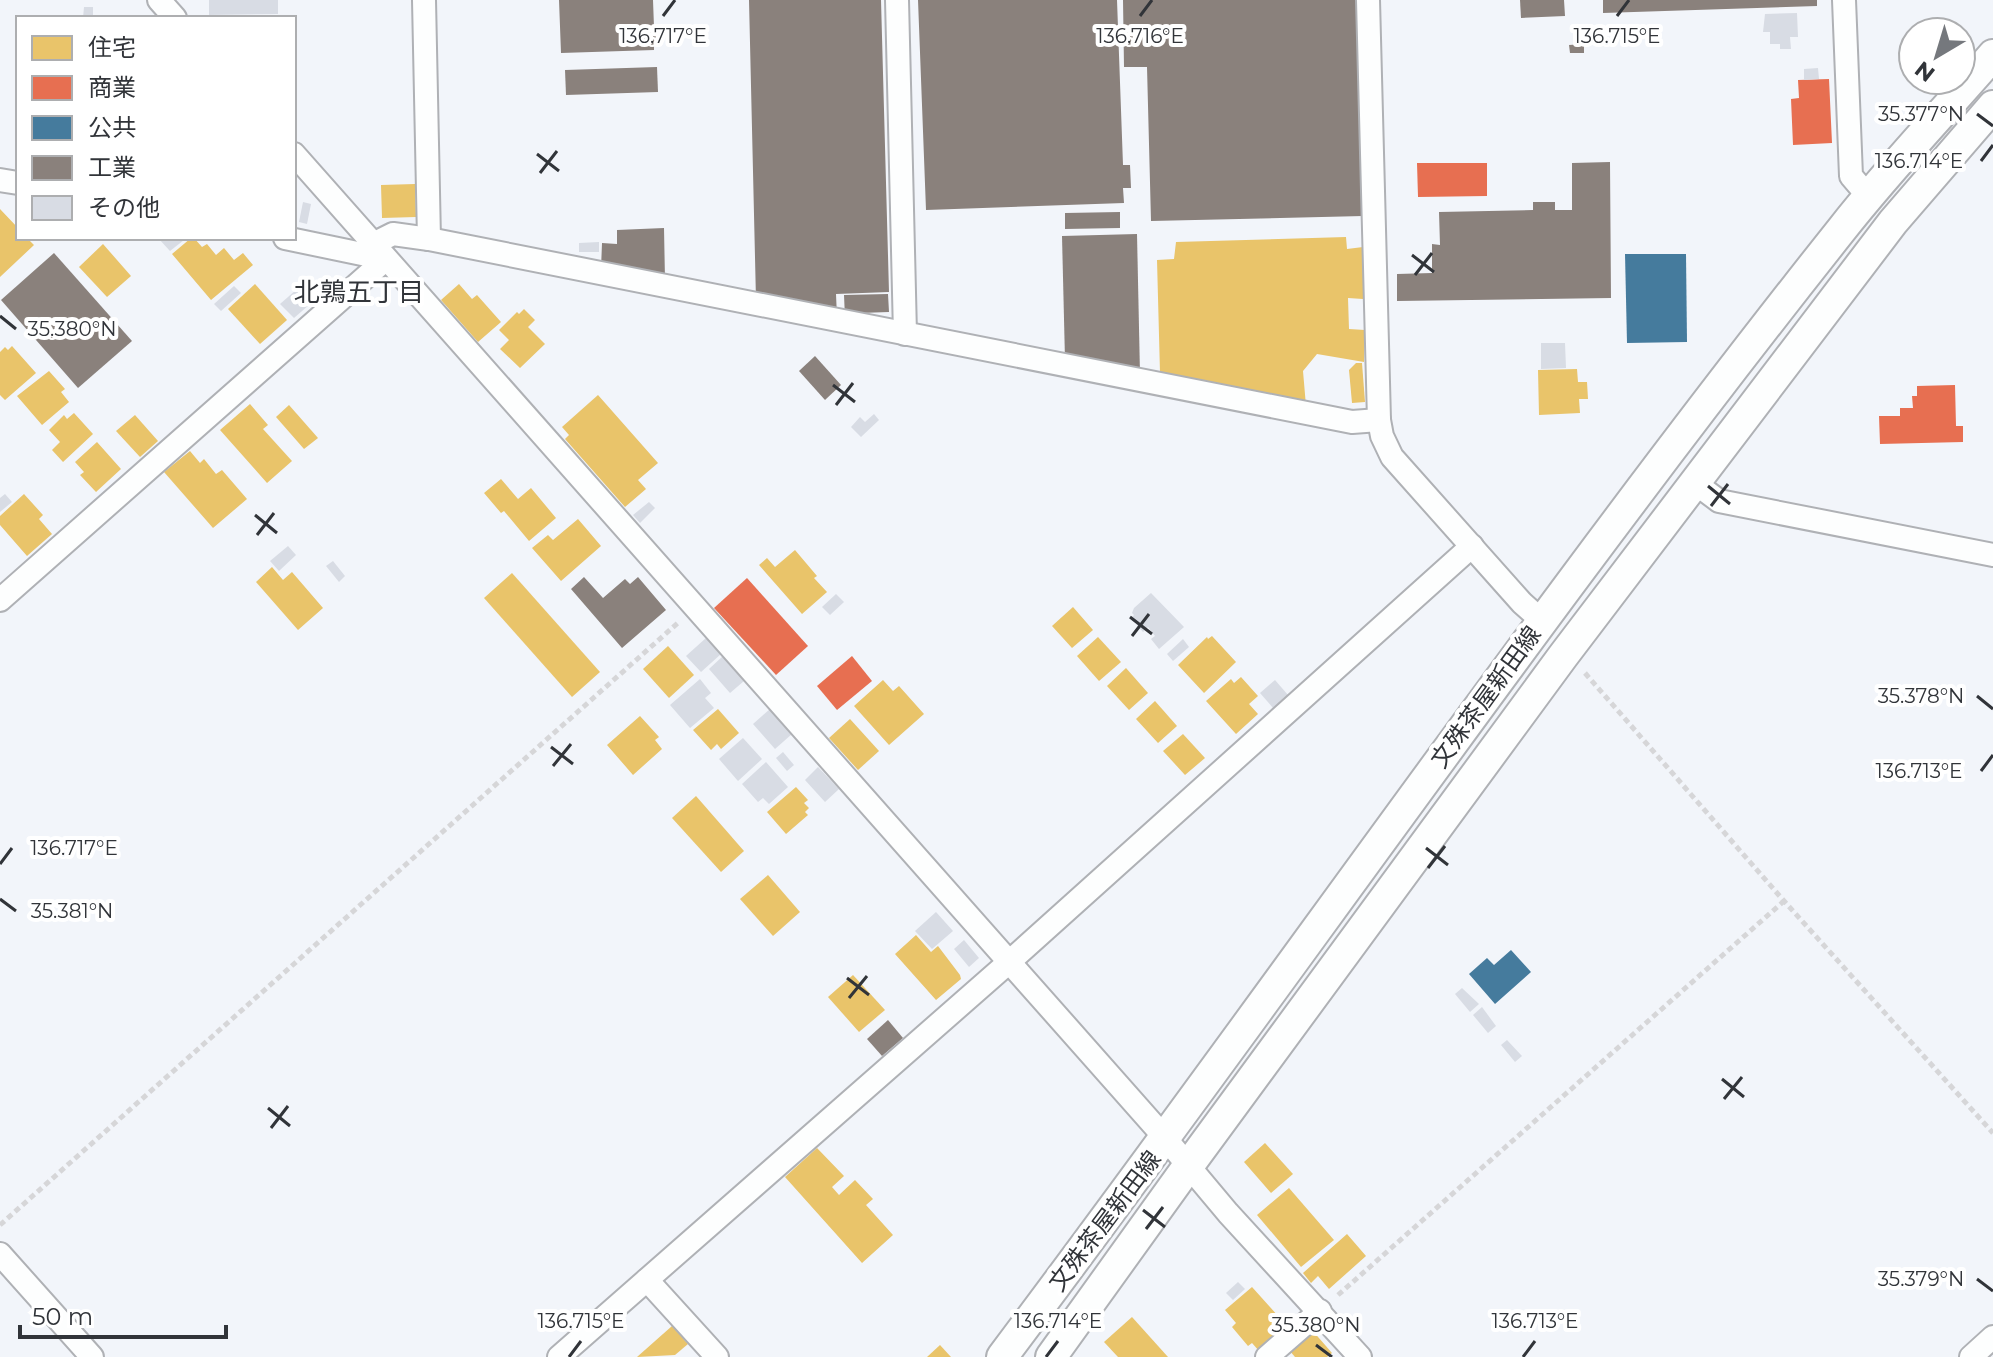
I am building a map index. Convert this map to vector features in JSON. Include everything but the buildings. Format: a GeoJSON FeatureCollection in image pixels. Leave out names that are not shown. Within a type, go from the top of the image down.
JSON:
{"type":"FeatureCollection","features":[{"type":"Feature","properties":{"kind":"main road","name":"文殊茶屋新田線"},"geometry":{"type":"LineString","coordinates":[[1002,1357],[1166,1139],[1541,620],[1844,226],[1993,55]]}},
{"type":"Feature","properties":{"kind":"main road","name":"文殊茶屋新田線"},"geometry":{"type":"LineString","coordinates":[[1051,1357],[1563,656],[1893,222],[1993,106]]}},
{"type":"Feature","properties":{"kind":"street"},"geometry":{"type":"LineString","coordinates":[[159,0],[173,16]]}},
{"type":"Feature","properties":{"kind":"street"},"geometry":{"type":"LineString","coordinates":[[424,0],[429,239]]}},
{"type":"Feature","properties":{"kind":"street"},"geometry":{"type":"LineString","coordinates":[[897,0],[905,334]]}},
{"type":"Feature","properties":{"kind":"street"},"geometry":{"type":"LineString","coordinates":[[1368,0],[1381,428],[1392,457],[1522,603],[1541,620]]}},
{"type":"Feature","properties":{"kind":"street"},"geometry":{"type":"LineString","coordinates":[[1844,0],[1851,176],[1869,197]]}},
{"type":"Feature","properties":{"kind":"street"},"geometry":{"type":"LineString","coordinates":[[296,156],[1189,1165],[1228,1213],[1360,1357]]}},
{"type":"Feature","properties":{"kind":"street"},"geometry":{"type":"LineString","coordinates":[[0,600],[379,252],[393,234],[1381,428]]}},
{"type":"Feature","properties":{"kind":"street"},"geometry":{"type":"LineString","coordinates":[[296,240],[379,252]]}},
{"type":"Feature","properties":{"kind":"street"},"geometry":{"type":"LineString","coordinates":[[1695,483],[1719,501],[1993,555]]}},
{"type":"Feature","properties":{"kind":"street"},"geometry":{"type":"LineString","coordinates":[[559,1357],[1008,963],[1472,546]]}},
{"type":"Feature","properties":{"kind":"street"},"geometry":{"type":"LineString","coordinates":[[0,1254],[92,1357]]}},
{"type":"Feature","properties":{"kind":"street"},"geometry":{"type":"LineString","coordinates":[[647,1280],[717,1357]]}},
{"type":"Feature","properties":{"kind":"street"},"geometry":{"type":"LineString","coordinates":[[1267,1357],[1320,1311]]}},
{"type":"Feature","properties":{"kind":"street"},"geometry":{"type":"LineString","coordinates":[[1971,1357],[1993,1337]]}},
{"type":"Feature","properties":{"kind":"path"},"geometry":{"type":"LineString","coordinates":[[0,1225],[696,607]]}},
{"type":"Feature","properties":{"kind":"path"},"geometry":{"type":"LineString","coordinates":[[1563,656],[1584,673],[1993,1133]]}},
{"type":"Feature","properties":{"kind":"path"},"geometry":{"type":"LineString","coordinates":[[1320,1311],[1784,901]]}},
{"type":"Feature","properties":{"kind":"district","name":"北鶉五丁目"},"geometry":{"type":"Point","coordinates":[359,292]}}]}
